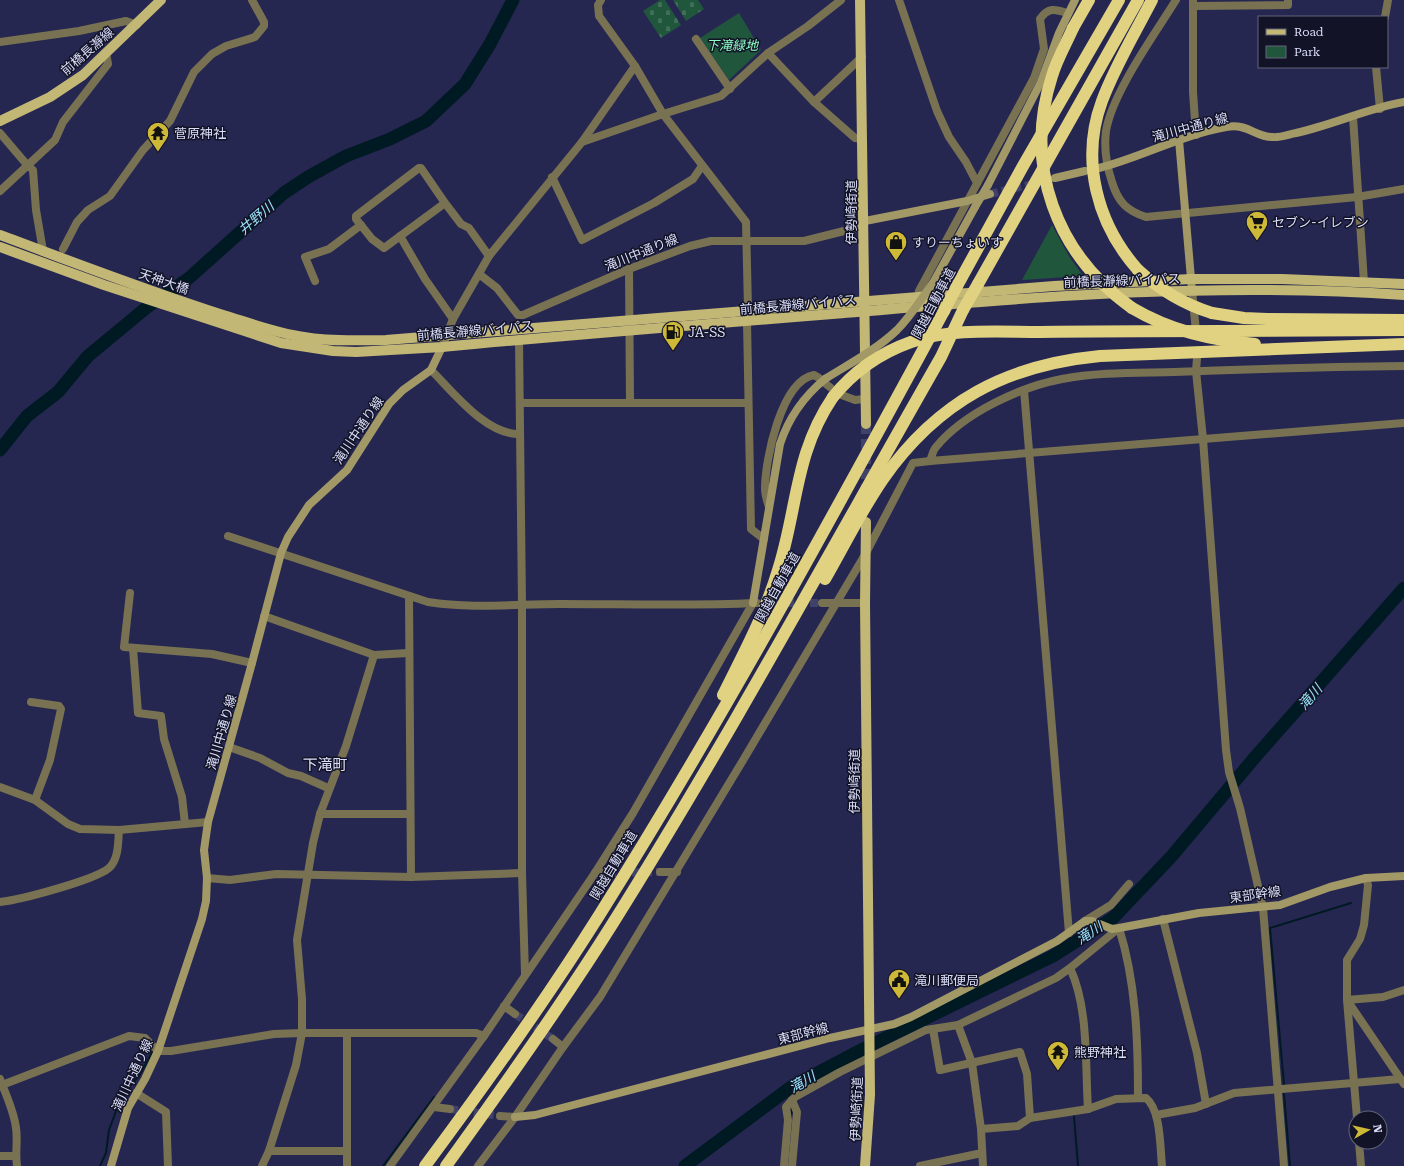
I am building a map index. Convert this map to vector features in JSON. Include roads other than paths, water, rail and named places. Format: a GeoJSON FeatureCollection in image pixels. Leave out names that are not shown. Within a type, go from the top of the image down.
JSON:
{"type":"FeatureCollection","features":[{"type":"Feature","properties":{"kind":"highway"},"geometry":{"type":"LineString","coordinates":[[1089,0],[1073,28],[1052,75],[1044,112],[1042,149],[1045,178],[1060,224],[1074,251],[1095,277],[1132,308],[1166,326],[1211,339],[1269,345],[1324,347]]}},
{"type":"Feature","properties":{"kind":"highway","name":"関越自動車道"},"geometry":{"type":"LineString","coordinates":[[425,1166],[520,1034],[599,916],[673,794],[769,631],[1023,166],[1119,0]]}},
{"type":"Feature","properties":{"kind":"highway"},"geometry":{"type":"LineString","coordinates":[[446,1166],[540,1034],[612,924],[687,803],[782,640],[941,357],[963,310],[1138,0]]}},
{"type":"Feature","properties":{"kind":"highway"},"geometry":{"type":"LineString","coordinates":[[1152,0],[1102,100],[1094,128],[1093,144],[1094,177],[1100,207],[1121,248],[1138,270],[1170,295],[1187,304],[1212,313],[1244,318],[1267,319],[1404,320]]}},
{"type":"Feature","properties":{"kind":"highway"},"geometry":{"type":"LineString","coordinates":[[673,794],[758,624],[772,591],[789,529],[803,458],[829,387],[853,375],[882,355],[912,342],[940,336],[995,332],[1404,330]]}},
{"type":"Feature","properties":{"kind":"highway"},"geometry":{"type":"LineString","coordinates":[[782,640],[811,605],[867,506],[899,458],[925,429],[941,416],[990,384],[1026,369],[1080,358],[1404,344]]}},
{"type":"Feature","properties":{"kind":"main road","name":"前橋長瀞線"},"geometry":{"type":"LineString","coordinates":[[0,121],[50,98],[83,75],[137,25],[161,0]]}},
{"type":"Feature","properties":{"kind":"main road","name":"伊勢崎街道"},"geometry":{"type":"LineString","coordinates":[[860,0],[866,424]]}},
{"type":"Feature","properties":{"kind":"main road"},"geometry":{"type":"LineString","coordinates":[[0,235],[43,251]]}},
{"type":"Feature","properties":{"kind":"main road","name":"天神大橋"},"geometry":{"type":"LineString","coordinates":[[0,247],[104,285],[199,317]]}},
{"type":"Feature","properties":{"kind":"main road","name":"天神大橋"},"geometry":{"type":"LineString","coordinates":[[43,251],[112,278],[207,310]]}},
{"type":"Feature","properties":{"kind":"main road","name":"前橋長瀞線バイパス"},"geometry":{"type":"LineString","coordinates":[[207,310],[283,334],[305,338],[363,340],[447,335],[748,309],[1054,286],[1191,280],[1282,279],[1404,284]]}},
{"type":"Feature","properties":{"kind":"main road","name":"前橋長瀞線バイパス"},"geometry":{"type":"LineString","coordinates":[[199,317],[281,344],[303,348],[356,352],[442,347],[1052,296],[1192,290],[1335,291],[1404,295]]}},
{"type":"Feature","properties":{"kind":"main road","name":"伊勢崎街道"},"geometry":{"type":"LineString","coordinates":[[865,1166],[870,1120],[865,603],[866,522]]}},
{"type":"Feature","properties":{"kind":"street"},"geometry":{"type":"LineString","coordinates":[[63,249],[78,222],[88,210],[110,196],[143,150],[170,121],[194,72],[212,54],[226,46],[255,37],[264,26],[264,22],[252,0]]}},
{"type":"Feature","properties":{"kind":"street"},"geometry":{"type":"LineString","coordinates":[[601,0],[598,5],[599,16],[635,66],[663,114],[746,222],[748,309]]}},
{"type":"Feature","properties":{"kind":"street"},"geometry":{"type":"LineString","coordinates":[[582,142],[721,96],[768,53],[808,26],[840,0]]}},
{"type":"Feature","properties":{"kind":"street"},"geometry":{"type":"LineString","coordinates":[[899,0],[937,111],[949,137],[966,162],[977,183]]}},
{"type":"Feature","properties":{"kind":"street"},"geometry":{"type":"LineString","coordinates":[[390,1166],[484,1036],[595,873],[633,813],[755,603],[769,507],[780,444],[785,429],[805,397],[829,387],[896,330],[913,311],[933,283],[988,185],[1041,82],[1067,13],[1075,0]]}},
{"type":"Feature","properties":{"kind":"street"},"geometry":{"type":"LineString","coordinates":[[1176,0],[1116,101],[1106,131],[1103,167],[1119,198],[1132,212],[1146,217],[1357,197],[1404,189]]}},
{"type":"Feature","properties":{"kind":"street"},"geometry":{"type":"LineString","coordinates":[[1196,135],[1193,92],[1194,3],[1288,5],[1288,0]]}},
{"type":"Feature","properties":{"kind":"street"},"geometry":{"type":"LineString","coordinates":[[1385,16],[1388,0]]}},
{"type":"Feature","properties":{"kind":"street"},"geometry":{"type":"LineString","coordinates":[[919,291],[1034,78],[1044,49],[1040,19],[1046,11],[1051,9],[1056,9],[1067,13]]}},
{"type":"Feature","properties":{"kind":"street"},"geometry":{"type":"LineString","coordinates":[[0,42],[79,31],[126,22],[137,25]]}},
{"type":"Feature","properties":{"kind":"street"},"geometry":{"type":"LineString","coordinates":[[696,39],[730,89]]}},
{"type":"Feature","properties":{"kind":"street"},"geometry":{"type":"LineString","coordinates":[[0,191],[55,140],[63,122],[108,64],[106,53]]}},
{"type":"Feature","properties":{"kind":"street"},"geometry":{"type":"LineString","coordinates":[[768,53],[814,102],[855,138],[862,139]]}},
{"type":"Feature","properties":{"kind":"street"},"geometry":{"type":"LineString","coordinates":[[814,102],[862,57]]}},
{"type":"Feature","properties":{"kind":"street"},"geometry":{"type":"LineString","coordinates":[[479,274],[489,256],[582,142],[635,66]]}},
{"type":"Feature","properties":{"kind":"street"},"geometry":{"type":"LineString","coordinates":[[1376,68],[1380,109]]}},
{"type":"Feature","properties":{"kind":"street","name":"滝川中通り線"},"geometry":{"type":"LineString","coordinates":[[1103,167],[1140,156],[1151,150],[1179,140],[1235,126],[1244,127],[1273,138],[1319,128],[1404,102]]}},
{"type":"Feature","properties":{"kind":"street"},"geometry":{"type":"LineString","coordinates":[[1352,117],[1364,282]]}},
{"type":"Feature","properties":{"kind":"street"},"geometry":{"type":"LineString","coordinates":[[0,133],[33,170],[36,210],[43,251]]}},
{"type":"Feature","properties":{"kind":"street"},"geometry":{"type":"LineString","coordinates":[[1179,140],[1196,332]]}},
{"type":"Feature","properties":{"kind":"street"},"geometry":{"type":"LineString","coordinates":[[552,177],[582,240],[654,203],[693,179],[702,166]]}},
{"type":"Feature","properties":{"kind":"street"},"geometry":{"type":"LineString","coordinates":[[445,203],[384,248],[372,239],[356,219],[356,216],[421,168],[461,224],[469,228],[489,256]]}},
{"type":"Feature","properties":{"kind":"street"},"geometry":{"type":"LineString","coordinates":[[1055,178],[1085,170]]}},
{"type":"Feature","properties":{"kind":"street","name":"滝川中通り線"},"geometry":{"type":"LineString","coordinates":[[111,1166],[128,1108],[145,1079],[158,1051],[202,919],[206,901],[207,878],[204,850],[208,822],[230,747],[281,553],[288,537],[309,505],[347,470],[389,404],[403,390],[431,370],[447,335],[452,319],[479,274],[497,288],[518,315],[523,315],[629,269],[690,246],[711,241],[804,241],[864,223],[967,201],[990,194]]}},
{"type":"Feature","properties":{"kind":"street"},"geometry":{"type":"LineString","coordinates":[[315,281],[305,257],[329,249],[361,225]]}},
{"type":"Feature","properties":{"kind":"street"},"geometry":{"type":"LineString","coordinates":[[400,236],[425,279],[452,319]]}},
{"type":"Feature","properties":{"kind":"street"},"geometry":{"type":"LineString","coordinates":[[629,269],[630,402]]}},
{"type":"Feature","properties":{"kind":"street"},"geometry":{"type":"LineString","coordinates":[[747,321],[750,529],[764,539]]}},
{"type":"Feature","properties":{"kind":"street"},"geometry":{"type":"LineString","coordinates":[[519,340],[522,604],[522,873],[525,974]]}},
{"type":"Feature","properties":{"kind":"street"},"geometry":{"type":"LineString","coordinates":[[1197,358],[1196,371],[1203,439],[1229,774],[1234,788],[1263,908],[1284,1166]]}},
{"type":"Feature","properties":{"kind":"street"},"geometry":{"type":"LineString","coordinates":[[930,460],[935,448],[971,417],[989,406],[1024,390],[1063,379],[1091,375],[1404,366]]}},
{"type":"Feature","properties":{"kind":"street"},"geometry":{"type":"LineString","coordinates":[[431,370],[485,422],[497,430],[520,434]]}},
{"type":"Feature","properties":{"kind":"street"},"geometry":{"type":"LineString","coordinates":[[769,507],[765,491],[766,473],[782,412],[791,392],[799,383],[806,376],[814,375],[829,387],[855,400],[865,399]]}},
{"type":"Feature","properties":{"kind":"street"},"geometry":{"type":"LineString","coordinates":[[1024,390],[1069,934]]}},
{"type":"Feature","properties":{"kind":"street"},"geometry":{"type":"LineString","coordinates":[[520,403],[748,403]]}},
{"type":"Feature","properties":{"kind":"street"},"geometry":{"type":"LineString","coordinates":[[478,1166],[515,1117],[563,1047],[600,997],[866,553],[913,463],[930,460],[1404,423]]}},
{"type":"Feature","properties":{"kind":"street"},"geometry":{"type":"LineString","coordinates":[[228,536],[428,602],[451,606],[472,607],[522,604],[755,603]]}},
{"type":"Feature","properties":{"kind":"street"},"geometry":{"type":"LineString","coordinates":[[130,593],[124,647],[212,654],[252,663]]}},
{"type":"Feature","properties":{"kind":"street"},"geometry":{"type":"LineString","coordinates":[[409,596],[408,653],[411,877]]}},
{"type":"Feature","properties":{"kind":"street"},"geometry":{"type":"LineString","coordinates":[[822,603],[865,603]]}},
{"type":"Feature","properties":{"kind":"street"},"geometry":{"type":"LineString","coordinates":[[264,616],[374,656],[408,653]]}},
{"type":"Feature","properties":{"kind":"street"},"geometry":{"type":"LineString","coordinates":[[134,648],[138,713],[161,716],[164,739],[182,797],[185,824]]}},
{"type":"Feature","properties":{"kind":"street"},"geometry":{"type":"LineString","coordinates":[[262,1166],[269,1151],[296,1065],[302,1033],[302,999],[297,940],[307,876],[320,814],[328,788],[346,746],[374,656]]}},
{"type":"Feature","properties":{"kind":"street"},"geometry":{"type":"LineString","coordinates":[[31,702],[59,706],[61,709],[50,760],[36,800]]}},
{"type":"Feature","properties":{"kind":"street"},"geometry":{"type":"LineString","coordinates":[[230,747],[260,758],[288,774],[301,776],[328,788]]}},
{"type":"Feature","properties":{"kind":"street"},"geometry":{"type":"LineString","coordinates":[[0,787],[36,800],[68,824],[80,829],[119,830],[208,822]]}},
{"type":"Feature","properties":{"kind":"street"},"geometry":{"type":"LineString","coordinates":[[320,814],[410,814]]}},
{"type":"Feature","properties":{"kind":"street"},"geometry":{"type":"LineString","coordinates":[[0,902],[11,901],[68,885],[105,872],[112,865],[116,855],[119,830]]}},
{"type":"Feature","properties":{"kind":"street"},"geometry":{"type":"LineString","coordinates":[[660,872],[676,872]]}},
{"type":"Feature","properties":{"kind":"street"},"geometry":{"type":"LineString","coordinates":[[207,878],[230,880],[276,874],[307,876],[411,877],[522,873]]}},
{"type":"Feature","properties":{"kind":"street"},"geometry":{"type":"LineString","coordinates":[[595,873],[608,873]]}},
{"type":"Feature","properties":{"kind":"street","name":"東部幹線"},"geometry":{"type":"LineString","coordinates":[[500,1116],[515,1117],[536,1115],[870,1034],[911,1017],[1069,934],[1088,921],[1107,927],[1119,928],[1163,919],[1220,911],[1263,908],[1280,905],[1330,887],[1366,878],[1404,876]]}},
{"type":"Feature","properties":{"kind":"street"},"geometry":{"type":"LineString","coordinates":[[1356,1110],[1347,1000],[1348,960],[1360,939],[1364,925],[1368,885],[1366,878]]}},
{"type":"Feature","properties":{"kind":"street"},"geometry":{"type":"LineString","coordinates":[[1088,921],[1111,905],[1129,884]]}},
{"type":"Feature","properties":{"kind":"street"},"geometry":{"type":"LineString","coordinates":[[1163,919],[1195,1045],[1206,1104]]}},
{"type":"Feature","properties":{"kind":"street"},"geometry":{"type":"LineString","coordinates":[[784,1166],[788,1120],[786,1107],[792,1100],[870,1055],[926,1030],[958,1025],[1056,978],[1119,928],[1128,956],[1135,1018],[1138,1048],[1138,1097]]}},
{"type":"Feature","properties":{"kind":"street"},"geometry":{"type":"LineString","coordinates":[[1070,968],[1076,981],[1084,1023],[1088,1109]]}},
{"type":"Feature","properties":{"kind":"street"},"geometry":{"type":"LineString","coordinates":[[1347,1000],[1383,997],[1404,990]]}},
{"type":"Feature","properties":{"kind":"street"},"geometry":{"type":"LineString","coordinates":[[1347,1000],[1402,1082]]}},
{"type":"Feature","properties":{"kind":"street"},"geometry":{"type":"LineString","coordinates":[[504,1006],[515,1014]]}},
{"type":"Feature","properties":{"kind":"street"},"geometry":{"type":"LineString","coordinates":[[958,1025],[972,1063],[981,1129],[983,1166]]}},
{"type":"Feature","properties":{"kind":"street"},"geometry":{"type":"LineString","coordinates":[[933,1028],[940,1070],[1020,1052],[1026,1074],[1030,1118]]}},
{"type":"Feature","properties":{"kind":"street"},"geometry":{"type":"LineString","coordinates":[[347,1033],[347,1166]]}},
{"type":"Feature","properties":{"kind":"street"},"geometry":{"type":"LineString","coordinates":[[17,1166],[15,1156],[16,1129],[12,1111],[1,1082],[129,1036],[145,1038],[158,1051],[171,1051],[274,1034],[476,1033],[484,1036]]}},
{"type":"Feature","properties":{"kind":"street"},"geometry":{"type":"LineString","coordinates":[[553,1039],[563,1047]]}},
{"type":"Feature","properties":{"kind":"street"},"geometry":{"type":"LineString","coordinates":[[1156,1115],[1195,1108],[1234,1093],[1402,1082]]}},
{"type":"Feature","properties":{"kind":"street"},"geometry":{"type":"LineString","coordinates":[[136,1093],[166,1112],[168,1166]]}},
{"type":"Feature","properties":{"kind":"street"},"geometry":{"type":"LineString","coordinates":[[981,1129],[1018,1126],[1030,1118],[1088,1109],[1116,1100],[1138,1097],[1146,1098],[1151,1101],[1156,1115],[1162,1166]]}},
{"type":"Feature","properties":{"kind":"street"},"geometry":{"type":"LineString","coordinates":[[792,1100],[797,1112],[792,1166]]}},
{"type":"Feature","properties":{"kind":"street"},"geometry":{"type":"LineString","coordinates":[[434,1107],[450,1109]]}},
{"type":"Feature","properties":{"kind":"street"},"geometry":{"type":"LineString","coordinates":[[1360,1150],[1361,1166]]}},
{"type":"Feature","properties":{"kind":"street"},"geometry":{"type":"LineString","coordinates":[[269,1151],[347,1151]]}},
{"type":"Feature","properties":{"kind":"street"},"geometry":{"type":"LineString","coordinates":[[920,1166],[982,1153]]}},
{"type":"Feature","properties":{"kind":"street"},"geometry":{"type":"LineString","coordinates":[[0,1156],[15,1156]]}},
{"type":"Feature","properties":{"kind":"waterway","name":"井野川"},"geometry":{"type":"LineString","coordinates":[[0,450],[27,416],[58,392],[88,356],[146,308],[189,278],[284,193],[308,177],[346,156],[390,139],[426,121],[465,84],[490,44],[513,0]]}},
{"type":"Feature","properties":{"kind":"waterway","name":"滝川"},"geometry":{"type":"LineString","coordinates":[[685,1166],[791,1087],[861,1050],[1053,956],[1113,918],[1171,857],[1256,756],[1404,588]]}},
{"type":"Feature","properties":{"kind":"waterway"},"geometry":{"type":"LineString","coordinates":[[1284,1084],[1270,928],[1351,903]]}},
{"type":"Feature","properties":{"kind":"waterway"},"geometry":{"type":"LineString","coordinates":[[100,1166],[106,1153],[109,1130],[122,1095],[139,1076],[153,1051]]}},
{"type":"Feature","properties":{"kind":"waterway"},"geometry":{"type":"LineString","coordinates":[[795,1094],[797,1084]]}},
{"type":"Feature","properties":{"kind":"waterway"},"geometry":{"type":"LineString","coordinates":[[1284,1094],[1290,1166]]}},
{"type":"Feature","properties":{"kind":"waterway"},"geometry":{"type":"LineString","coordinates":[[383,1166],[434,1097]]}},
{"type":"Feature","properties":{"kind":"waterway"},"geometry":{"type":"LineString","coordinates":[[791,1120],[792,1108]]}},
{"type":"Feature","properties":{"kind":"waterway"},"geometry":{"type":"LineString","coordinates":[[1074,1116],[1078,1166]]}},
{"type":"Feature","properties":{"kind":"tunnel"},"geometry":{"type":"LineString","coordinates":[[990,194],[1037,183]]}},
{"type":"Feature","properties":{"kind":"tunnel"},"geometry":{"type":"LineString","coordinates":[[866,424],[866,490]]}},
{"type":"Feature","properties":{"kind":"tunnel"},"geometry":{"type":"LineString","coordinates":[[762,603],[822,603]]}},
{"type":"Feature","properties":{"kind":"tunnel"},"geometry":{"type":"LineString","coordinates":[[608,873],[660,872]]}},
{"type":"Feature","properties":{"kind":"tunnel"},"geometry":{"type":"LineString","coordinates":[[515,1014],[553,1039]]}},
{"type":"Feature","properties":{"kind":"tunnel"},"geometry":{"type":"LineString","coordinates":[[450,1109],[500,1116]]}},
{"type":"Feature","properties":{"kind":"place","name":"菅原神社"},"geometry":{"type":"Point","coordinates":[158,152]}},
{"type":"Feature","properties":{"kind":"place","name":"セブン-イレブン"},"geometry":{"type":"Point","coordinates":[1257,242]}},
{"type":"Feature","properties":{"kind":"place","name":"すりーちょいす"},"geometry":{"type":"Point","coordinates":[896,262]}},
{"type":"Feature","properties":{"kind":"place","name":"JA-SS"},"geometry":{"type":"Point","coordinates":[673,352]}},
{"type":"Feature","properties":{"kind":"place","name":"滝川郵便局"},"geometry":{"type":"Point","coordinates":[899,1000]}},
{"type":"Feature","properties":{"kind":"place","name":"熊野神社"},"geometry":{"type":"Point","coordinates":[1058,1072]}},
{"type":"Feature","properties":{"kind":"district","name":"下滝町"},"geometry":{"type":"Point","coordinates":[325,765]}},
{"type":"Feature","properties":{"kind":"park label","name":"下滝緑地"},"geometry":{"type":"Point","coordinates":[732,45]}}]}
